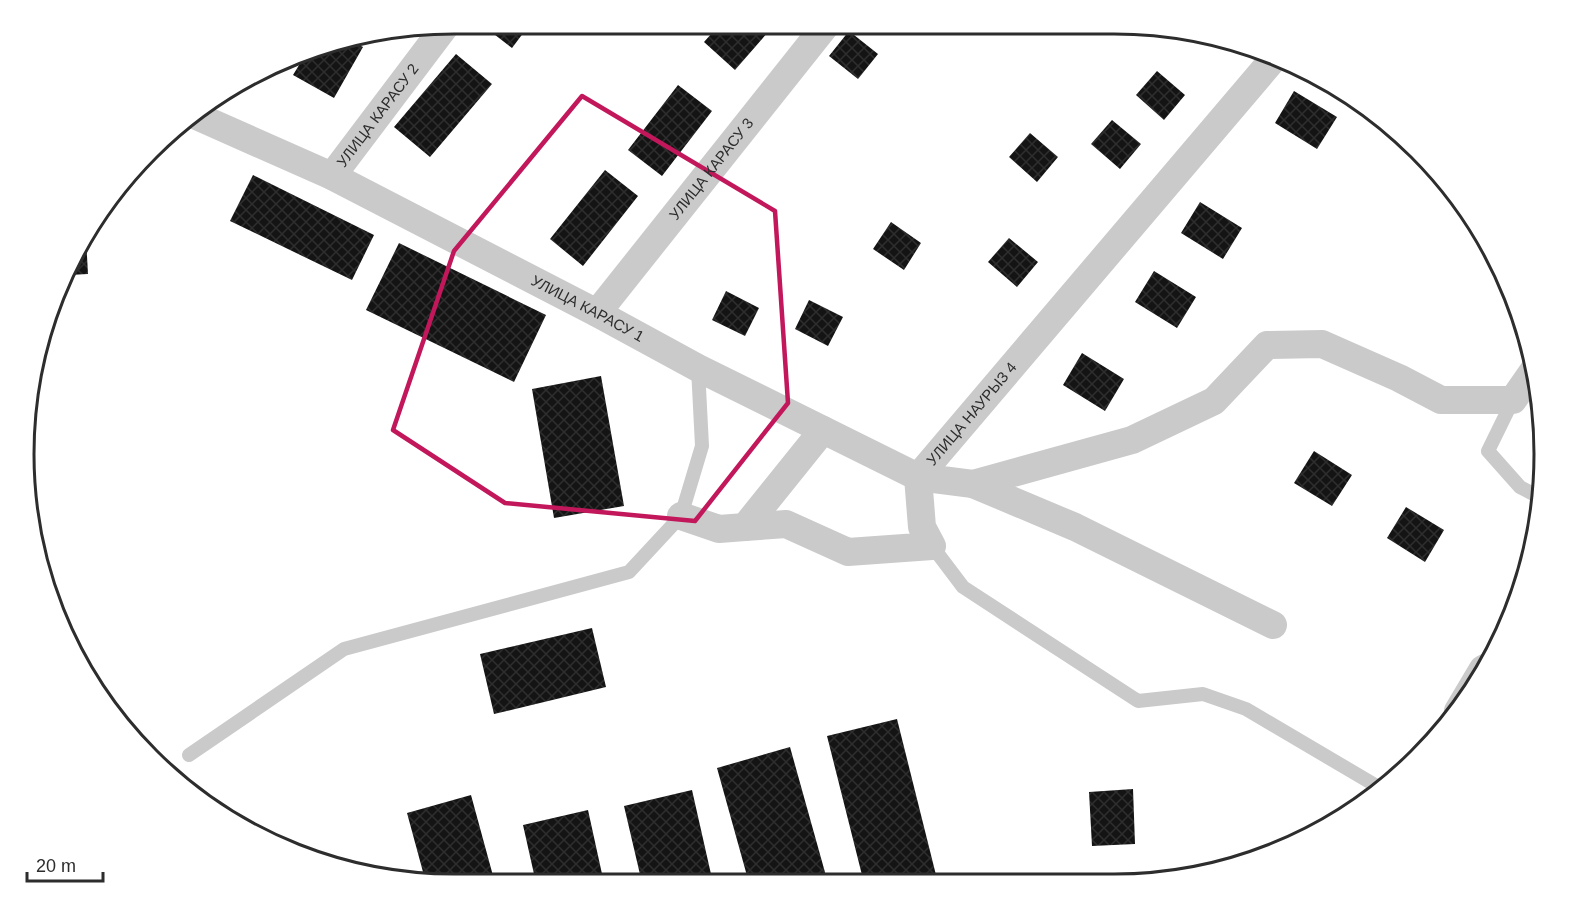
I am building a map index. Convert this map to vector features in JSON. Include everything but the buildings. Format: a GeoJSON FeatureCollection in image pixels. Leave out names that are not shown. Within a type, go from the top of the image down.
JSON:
{"type":"FeatureCollection","features":[{"type":"Feature","properties":{"kind":"street","name":"УЛИЦА КАРАСУ 3"},"geometry":{"type":"LineString","coordinates":[[597,313],[818,34]]}},
{"type":"Feature","properties":{"kind":"street","name":"УЛИЦА КАРАСУ 2"},"geometry":{"type":"LineString","coordinates":[[332,176],[439,35]]}},
{"type":"Feature","properties":{"kind":"street","name":"УЛИЦА НАУРЫЗ 4"},"geometry":{"type":"LineString","coordinates":[[918,477],[1269,64]]}},
{"type":"Feature","properties":{"kind":"street","name":"УЛИЦА КАРАСУ 1"},"geometry":{"type":"LineString","coordinates":[[202,119],[332,176],[698,368],[918,477]]}},
{"type":"Feature","properties":{"kind":"street"},"geometry":{"type":"LineString","coordinates":[[974,484],[1132,440],[1214,401],[1267,345],[1322,344],[1442,400],[1513,400],[1527,379]]}},
{"type":"Feature","properties":{"kind":"street"},"geometry":{"type":"LineString","coordinates":[[745,527],[823,430]]}},
{"type":"Feature","properties":{"kind":"street","name":"УЛИЦА НАУРЫЗ 4"},"geometry":{"type":"LineString","coordinates":[[918,477],[974,484],[1074,527],[1273,625]]}},
{"type":"Feature","properties":{"kind":"street"},"geometry":{"type":"LineString","coordinates":[[681,516],[719,529],[786,524],[848,552],[932,546],[922,527],[918,477]]}},
{"type":"Feature","properties":{"kind":"lane"},"geometry":{"type":"LineString","coordinates":[[189,755],[344,649],[629,572],[681,516],[702,446],[698,368]]}},
{"type":"Feature","properties":{"kind":"lane"},"geometry":{"type":"LineString","coordinates":[[1513,400],[1488,451],[1520,487],[1533,494]]}},
{"type":"Feature","properties":{"kind":"lane"},"geometry":{"type":"LineString","coordinates":[[932,546],[963,587],[1138,701],[1203,694],[1246,709],[1373,784]]}},
{"type":"Feature","properties":{"kind":"highlighted area"},"geometry":{"type":"Polygon","coordinates":[[[582,96],[775,211],[788,403],[695,521],[505,503],[393,430],[454,251],[582,96]]]}}]}
